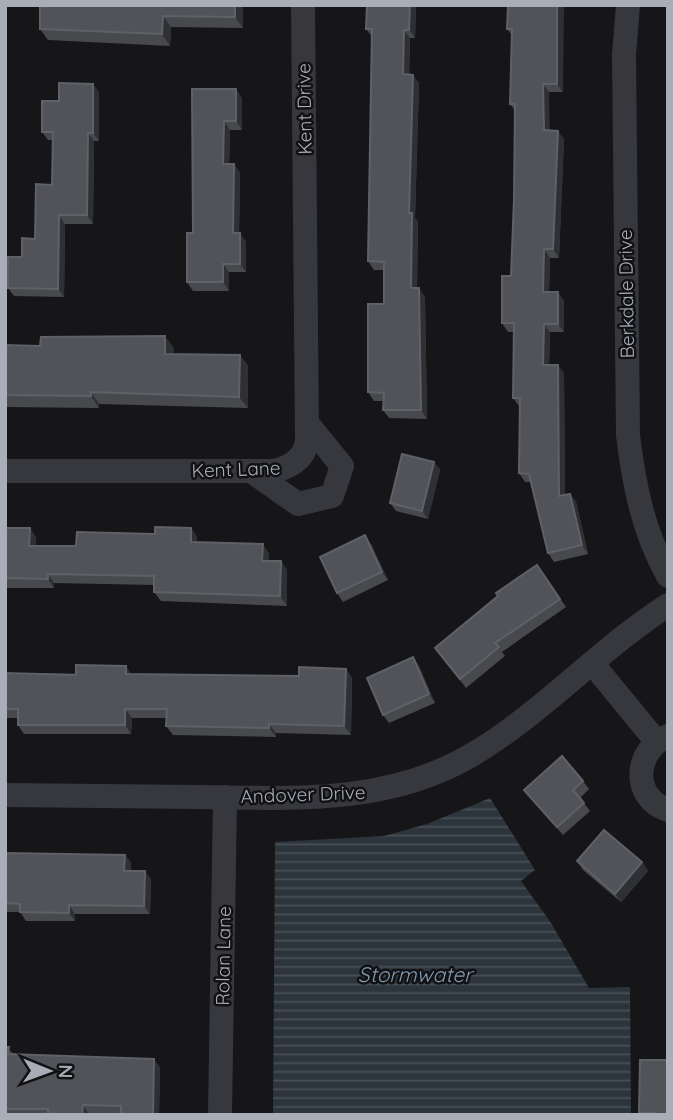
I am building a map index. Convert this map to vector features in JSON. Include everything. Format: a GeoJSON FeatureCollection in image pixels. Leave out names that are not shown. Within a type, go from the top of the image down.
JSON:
{"type":"FeatureCollection","features":[{"type":"Feature","properties":{"kind":"street","name":"Kent Drive"},"geometry":{"type":"LineString","coordinates":[[303,5],[305,213]]}},
{"type":"Feature","properties":{"kind":"street","name":"Berkdale Drive"},"geometry":{"type":"LineString","coordinates":[[628,5],[624,55],[628,435],[634,484],[644,522],[668,576]]}},
{"type":"Feature","properties":{"kind":"street","name":"Kent Lane"},"geometry":{"type":"LineString","coordinates":[[5,471],[251,471],[289,467],[301,457],[307,446],[305,213]]}},
{"type":"Feature","properties":{"kind":"street"},"geometry":{"type":"LineString","coordinates":[[251,471],[298,504],[332,496],[342,466],[307,423]]}},
{"type":"Feature","properties":{"kind":"street","name":"Andover Drive"},"geometry":{"type":"LineString","coordinates":[[5,795],[336,797],[365,794],[420,779],[471,755],[505,733],[641,622],[668,605]]}},
{"type":"Feature","properties":{"kind":"street"},"geometry":{"type":"LineString","coordinates":[[592,663],[662,739],[643,759],[641,782],[652,802],[668,810]]}},
{"type":"Feature","properties":{"kind":"street","name":"Rolan Lane"},"geometry":{"type":"LineString","coordinates":[[220,1115],[225,797]]}},
{"type":"Feature","properties":{"kind":"water","name":"Stormwater"},"geometry":{"type":"Polygon","coordinates":[[[490,798],[535,870],[521,881],[551,923],[589,988],[630,987],[631,1115],[273,1115],[275,842],[384,836],[427,824],[490,798]]]}},
{"type":"Feature","properties":{"kind":"building"},"geometry":{"type":"Polygon","coordinates":[[[40,5],[235,5],[235,17],[163,16],[162,34],[40,29],[40,5]]]}},
{"type":"Feature","properties":{"kind":"building"},"geometry":{"type":"Polygon","coordinates":[[[367,5],[410,5],[409,30],[404,30],[403,74],[413,75],[409,213],[412,213],[411,288],[419,288],[421,410],[383,410],[384,393],[368,392],[368,304],[384,304],[384,262],[368,261],[372,29],[366,29],[367,5]]]}},
{"type":"Feature","properties":{"kind":"building"},"geometry":{"type":"Polygon","coordinates":[[[508,5],[557,5],[557,84],[543,84],[544,130],[558,131],[553,249],[544,249],[543,292],[558,292],[558,324],[544,324],[543,365],[558,365],[559,496],[570,494],[582,545],[548,553],[529,474],[519,473],[520,398],[513,398],[514,323],[502,323],[502,276],[511,276],[514,199],[515,104],[510,104],[512,29],[507,29],[508,5]]]}},
{"type":"Feature","properties":{"kind":"building"},"geometry":{"type":"Polygon","coordinates":[[[59,83],[93,84],[93,133],[88,133],[87,215],[59,215],[58,289],[8,288],[8,257],[22,257],[22,238],[35,239],[36,184],[52,185],[53,132],[42,132],[42,101],[59,101],[59,83]]]}},
{"type":"Feature","properties":{"kind":"building"},"geometry":{"type":"Polygon","coordinates":[[[192,89],[236,89],[236,121],[224,121],[223,164],[234,164],[233,233],[240,233],[240,264],[223,264],[223,282],[187,282],[187,233],[193,233],[192,89]]]}},
{"type":"Feature","properties":{"kind":"building"},"geometry":{"type":"Polygon","coordinates":[[[165,336],[165,354],[240,355],[239,397],[91,392],[91,396],[5,395],[5,345],[40,346],[41,337],[165,336]]]}},
{"type":"Feature","properties":{"kind":"building"},"geometry":{"type":"Polygon","coordinates":[[[402,454],[434,462],[422,511],[390,503],[402,454]]]}},
{"type":"Feature","properties":{"kind":"building"},"geometry":{"type":"Polygon","coordinates":[[[155,527],[191,528],[191,542],[263,544],[262,561],[281,561],[280,596],[154,592],[154,576],[48,574],[48,579],[5,578],[5,528],[30,528],[29,546],[76,546],[77,532],[155,534],[155,527]]]}},
{"type":"Feature","properties":{"kind":"building"},"geometry":{"type":"Polygon","coordinates":[[[365,535],[382,572],[337,593],[320,557],[365,535]]]}},
{"type":"Feature","properties":{"kind":"building"},"geometry":{"type":"Polygon","coordinates":[[[537,565],[560,599],[495,643],[499,647],[460,679],[435,648],[498,596],[496,593],[537,565]]]}},
{"type":"Feature","properties":{"kind":"building"},"geometry":{"type":"Polygon","coordinates":[[[413,657],[429,694],[383,715],[367,678],[413,657]]]}},
{"type":"Feature","properties":{"kind":"building"},"geometry":{"type":"Polygon","coordinates":[[[76,665],[126,666],[126,674],[299,676],[299,667],[346,669],[344,726],[166,726],[167,709],[125,709],[125,725],[18,725],[18,709],[5,709],[5,673],[76,675],[76,665]]]}},
{"type":"Feature","properties":{"kind":"building"},"geometry":{"type":"Polygon","coordinates":[[[562,756],[583,781],[573,790],[584,803],[557,827],[524,790],[562,756]]]}},
{"type":"Feature","properties":{"kind":"building"},"geometry":{"type":"Polygon","coordinates":[[[604,830],[642,862],[615,894],[577,861],[604,830]]]}},
{"type":"Feature","properties":{"kind":"building"},"geometry":{"type":"Polygon","coordinates":[[[5,853],[125,855],[124,871],[145,871],[144,906],[69,905],[69,913],[20,912],[20,904],[5,903],[5,853]]]}},
{"type":"Feature","properties":{"kind":"building"},"geometry":{"type":"Polygon","coordinates":[[[5,1047],[9,1047],[8,1054],[154,1059],[153,1115],[121,1115],[121,1106],[83,1105],[82,1115],[48,1115],[48,1109],[5,1109],[5,1047]]]}},
{"type":"Feature","properties":{"kind":"building"},"geometry":{"type":"Polygon","coordinates":[[[640,1060],[668,1060],[668,1115],[639,1113],[640,1060]]]}}]}
